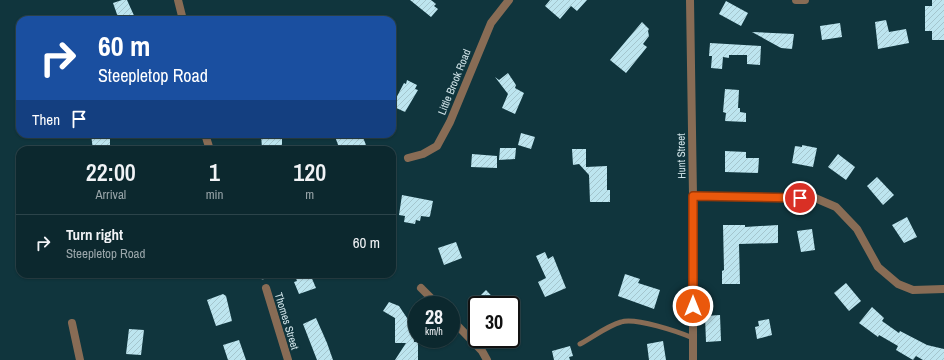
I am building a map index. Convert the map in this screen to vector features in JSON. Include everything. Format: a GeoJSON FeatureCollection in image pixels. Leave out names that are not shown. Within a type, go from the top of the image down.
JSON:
{"type":"FeatureCollection","features":[{"type":"Feature","properties":{"kind":"street"},"geometry":{"type":"LineString","coordinates":[[178,0],[182,16]]}},
{"type":"Feature","properties":{"kind":"street","name":"Little Brook Road"},"geometry":{"type":"LineString","coordinates":[[408,158],[423,154],[437,146],[450,122],[491,23],[509,0]]}},
{"type":"Feature","properties":{"kind":"street","name":"Hunt Street"},"geometry":{"type":"LineString","coordinates":[[690,0],[693,196],[693,360]]}},
{"type":"Feature","properties":{"kind":"street"},"geometry":{"type":"LineString","coordinates":[[796,0],[805,0]]}},
{"type":"Feature","properties":{"kind":"street"},"geometry":{"type":"LineString","coordinates":[[693,196],[815,198],[836,207],[857,229],[878,267],[898,284],[913,290],[944,289]]}},
{"type":"Feature","properties":{"kind":"street","name":"Thomes Street"},"geometry":{"type":"LineString","coordinates":[[266,288],[288,360]]}},
{"type":"Feature","properties":{"kind":"street"},"geometry":{"type":"LineString","coordinates":[[421,288],[429,296]]}},
{"type":"Feature","properties":{"kind":"street"},"geometry":{"type":"LineString","coordinates":[[72,323],[80,360]]}},
{"type":"Feature","properties":{"kind":"street"},"geometry":{"type":"LineString","coordinates":[[460,328],[482,351],[487,360]]}},
{"type":"Feature","properties":{"kind":"lane"},"geometry":{"type":"LineString","coordinates":[[580,344],[621,321],[627,320],[675,330],[693,338]]}},
{"type":"Feature","properties":{"kind":"building"},"geometry":{"type":"Polygon","coordinates":[[[127,0],[134,16],[118,16],[113,3],[127,0]]]}},
{"type":"Feature","properties":{"kind":"building"},"geometry":{"type":"Polygon","coordinates":[[[410,0],[431,0],[436,4],[434,6],[438,9],[431,17],[410,0]]]}},
{"type":"Feature","properties":{"kind":"building"},"geometry":{"type":"Polygon","coordinates":[[[550,0],[587,0],[577,11],[571,6],[560,19],[545,6],[550,0]]]}},
{"type":"Feature","properties":{"kind":"building"},"geometry":{"type":"Polygon","coordinates":[[[932,0],[944,0],[944,40],[932,40],[932,31],[925,31],[925,6],[932,6],[932,0]]]}},
{"type":"Feature","properties":{"kind":"building"},"geometry":{"type":"Polygon","coordinates":[[[726,1],[748,13],[741,26],[719,14],[726,1]]]}},
{"type":"Feature","properties":{"kind":"building"},"geometry":{"type":"Polygon","coordinates":[[[886,20],[889,32],[906,29],[909,43],[878,49],[875,22],[886,20]]]}},
{"type":"Feature","properties":{"kind":"building"},"geometry":{"type":"Polygon","coordinates":[[[642,22],[649,29],[649,36],[643,44],[647,47],[626,73],[610,60],[642,22]]]}},
{"type":"Feature","properties":{"kind":"building"},"geometry":{"type":"Polygon","coordinates":[[[840,23],[842,37],[822,40],[820,26],[840,23]]]}},
{"type":"Feature","properties":{"kind":"building"},"geometry":{"type":"Polygon","coordinates":[[[752,32],[794,34],[792,49],[781,48],[752,32]]]}},
{"type":"Feature","properties":{"kind":"building"},"geometry":{"type":"Polygon","coordinates":[[[710,43],[761,46],[760,65],[747,64],[747,55],[729,55],[729,58],[723,57],[722,69],[711,68],[712,56],[709,56],[710,43]]]}},
{"type":"Feature","properties":{"kind":"building"},"geometry":{"type":"Polygon","coordinates":[[[508,73],[516,85],[515,88],[524,93],[515,114],[502,108],[508,94],[495,77],[499,80],[508,73]]]}},
{"type":"Feature","properties":{"kind":"building"},"geometry":{"type":"Polygon","coordinates":[[[407,80],[417,85],[415,89],[418,90],[405,112],[396,108],[396,98],[404,83],[406,84],[407,80]]]}},
{"type":"Feature","properties":{"kind":"building"},"geometry":{"type":"Polygon","coordinates":[[[725,89],[739,90],[738,108],[740,108],[740,112],[746,113],[746,122],[725,121],[726,113],[723,112],[725,89]]]}},
{"type":"Feature","properties":{"kind":"building"},"geometry":{"type":"Polygon","coordinates":[[[521,133],[535,137],[531,149],[518,145],[521,133]]]}},
{"type":"Feature","properties":{"kind":"building"},"geometry":{"type":"Polygon","coordinates":[[[92,138],[110,138],[110,146],[92,146],[92,138]]]}},
{"type":"Feature","properties":{"kind":"building"},"geometry":{"type":"Polygon","coordinates":[[[261,138],[282,138],[282,146],[262,146],[261,138]]]}},
{"type":"Feature","properties":{"kind":"building"},"geometry":{"type":"Polygon","coordinates":[[[336,138],[363,138],[366,146],[338,146],[336,138]]]}},
{"type":"Feature","properties":{"kind":"building"},"geometry":{"type":"Polygon","coordinates":[[[802,145],[817,148],[813,167],[792,163],[795,146],[802,147],[802,145]]]}},
{"type":"Feature","properties":{"kind":"building"},"geometry":{"type":"Polygon","coordinates":[[[500,148],[516,148],[515,159],[499,160],[500,148]]]}},
{"type":"Feature","properties":{"kind":"building"},"geometry":{"type":"Polygon","coordinates":[[[572,149],[586,149],[586,167],[607,166],[607,190],[610,190],[610,202],[590,202],[589,175],[579,164],[573,165],[572,149]]]}},
{"type":"Feature","properties":{"kind":"building"},"geometry":{"type":"Polygon","coordinates":[[[725,151],[746,152],[746,158],[759,158],[758,173],[725,172],[725,151]]]}},
{"type":"Feature","properties":{"kind":"building"},"geometry":{"type":"Polygon","coordinates":[[[472,154],[497,156],[497,168],[471,167],[472,154]]]}},
{"type":"Feature","properties":{"kind":"building"},"geometry":{"type":"Polygon","coordinates":[[[838,154],[855,167],[846,180],[828,167],[838,154]]]}},
{"type":"Feature","properties":{"kind":"building"},"geometry":{"type":"Polygon","coordinates":[[[877,177],[894,195],[883,205],[867,186],[877,177]]]}},
{"type":"Feature","properties":{"kind":"building"},"geometry":{"type":"Polygon","coordinates":[[[402,195],[433,201],[430,216],[421,216],[420,221],[416,220],[415,224],[404,222],[405,216],[399,215],[402,195]]]}},
{"type":"Feature","properties":{"kind":"building"},"geometry":{"type":"Polygon","coordinates":[[[907,217],[917,237],[904,243],[892,225],[907,217]]]}},
{"type":"Feature","properties":{"kind":"building"},"geometry":{"type":"Polygon","coordinates":[[[723,225],[745,225],[745,227],[778,225],[778,243],[739,244],[740,284],[722,284],[722,271],[724,270],[723,225]]]}},
{"type":"Feature","properties":{"kind":"building"},"geometry":{"type":"Polygon","coordinates":[[[812,229],[815,250],[801,252],[797,231],[812,229]]]}},
{"type":"Feature","properties":{"kind":"building"},"geometry":{"type":"Polygon","coordinates":[[[456,242],[462,258],[444,265],[438,248],[456,242]]]}},
{"type":"Feature","properties":{"kind":"building"},"geometry":{"type":"Polygon","coordinates":[[[545,252],[548,259],[553,256],[566,288],[545,297],[538,282],[546,278],[536,256],[545,252]]]}},
{"type":"Feature","properties":{"kind":"building"},"geometry":{"type":"Polygon","coordinates":[[[625,274],[640,279],[638,283],[660,290],[654,309],[618,296],[625,274]]]}},
{"type":"Feature","properties":{"kind":"building"},"geometry":{"type":"Polygon","coordinates":[[[296,278],[312,278],[316,288],[299,294],[294,282],[297,281],[296,278]]]}},
{"type":"Feature","properties":{"kind":"building"},"geometry":{"type":"Polygon","coordinates":[[[846,283],[861,301],[849,311],[834,293],[846,283]]]}},
{"type":"Feature","properties":{"kind":"building"},"geometry":{"type":"Polygon","coordinates":[[[486,290],[492,296],[480,296],[486,290]]]}},
{"type":"Feature","properties":{"kind":"building"},"geometry":{"type":"Polygon","coordinates":[[[223,294],[226,296],[232,321],[216,326],[207,300],[223,294]]]}},
{"type":"Feature","properties":{"kind":"building"},"geometry":{"type":"Polygon","coordinates":[[[389,302],[399,306],[408,320],[408,348],[418,348],[418,360],[395,360],[406,343],[395,343],[395,318],[383,311],[389,302]]]}},
{"type":"Feature","properties":{"kind":"building"},"geometry":{"type":"Polygon","coordinates":[[[872,307],[884,318],[882,321],[899,333],[900,331],[927,345],[944,349],[944,360],[923,360],[916,356],[913,360],[896,350],[898,346],[879,335],[878,337],[859,323],[872,307]]]}},
{"type":"Feature","properties":{"kind":"building"},"geometry":{"type":"Polygon","coordinates":[[[720,315],[721,341],[706,342],[705,316],[720,315]]]}},
{"type":"Feature","properties":{"kind":"building"},"geometry":{"type":"Polygon","coordinates":[[[316,318],[333,360],[317,360],[303,324],[316,318]]]}},
{"type":"Feature","properties":{"kind":"building"},"geometry":{"type":"Polygon","coordinates":[[[769,319],[772,335],[757,339],[755,327],[759,326],[758,321],[769,319]]]}},
{"type":"Feature","properties":{"kind":"building"},"geometry":{"type":"Polygon","coordinates":[[[129,329],[144,330],[141,355],[126,354],[129,329]]]}},
{"type":"Feature","properties":{"kind":"building"},"geometry":{"type":"Polygon","coordinates":[[[239,340],[246,360],[228,360],[223,345],[239,340]]]}},
{"type":"Feature","properties":{"kind":"building"},"geometry":{"type":"Polygon","coordinates":[[[663,341],[666,360],[649,360],[647,344],[663,341]]]}},
{"type":"Feature","properties":{"kind":"building"},"geometry":{"type":"Polygon","coordinates":[[[570,346],[573,356],[569,357],[570,360],[554,360],[552,351],[570,346]]]}},
{"type":"Feature","properties":{"kind":"route"},"geometry":{"type":"LineString","coordinates":[[693,306],[693,196],[800,198]]}}]}
